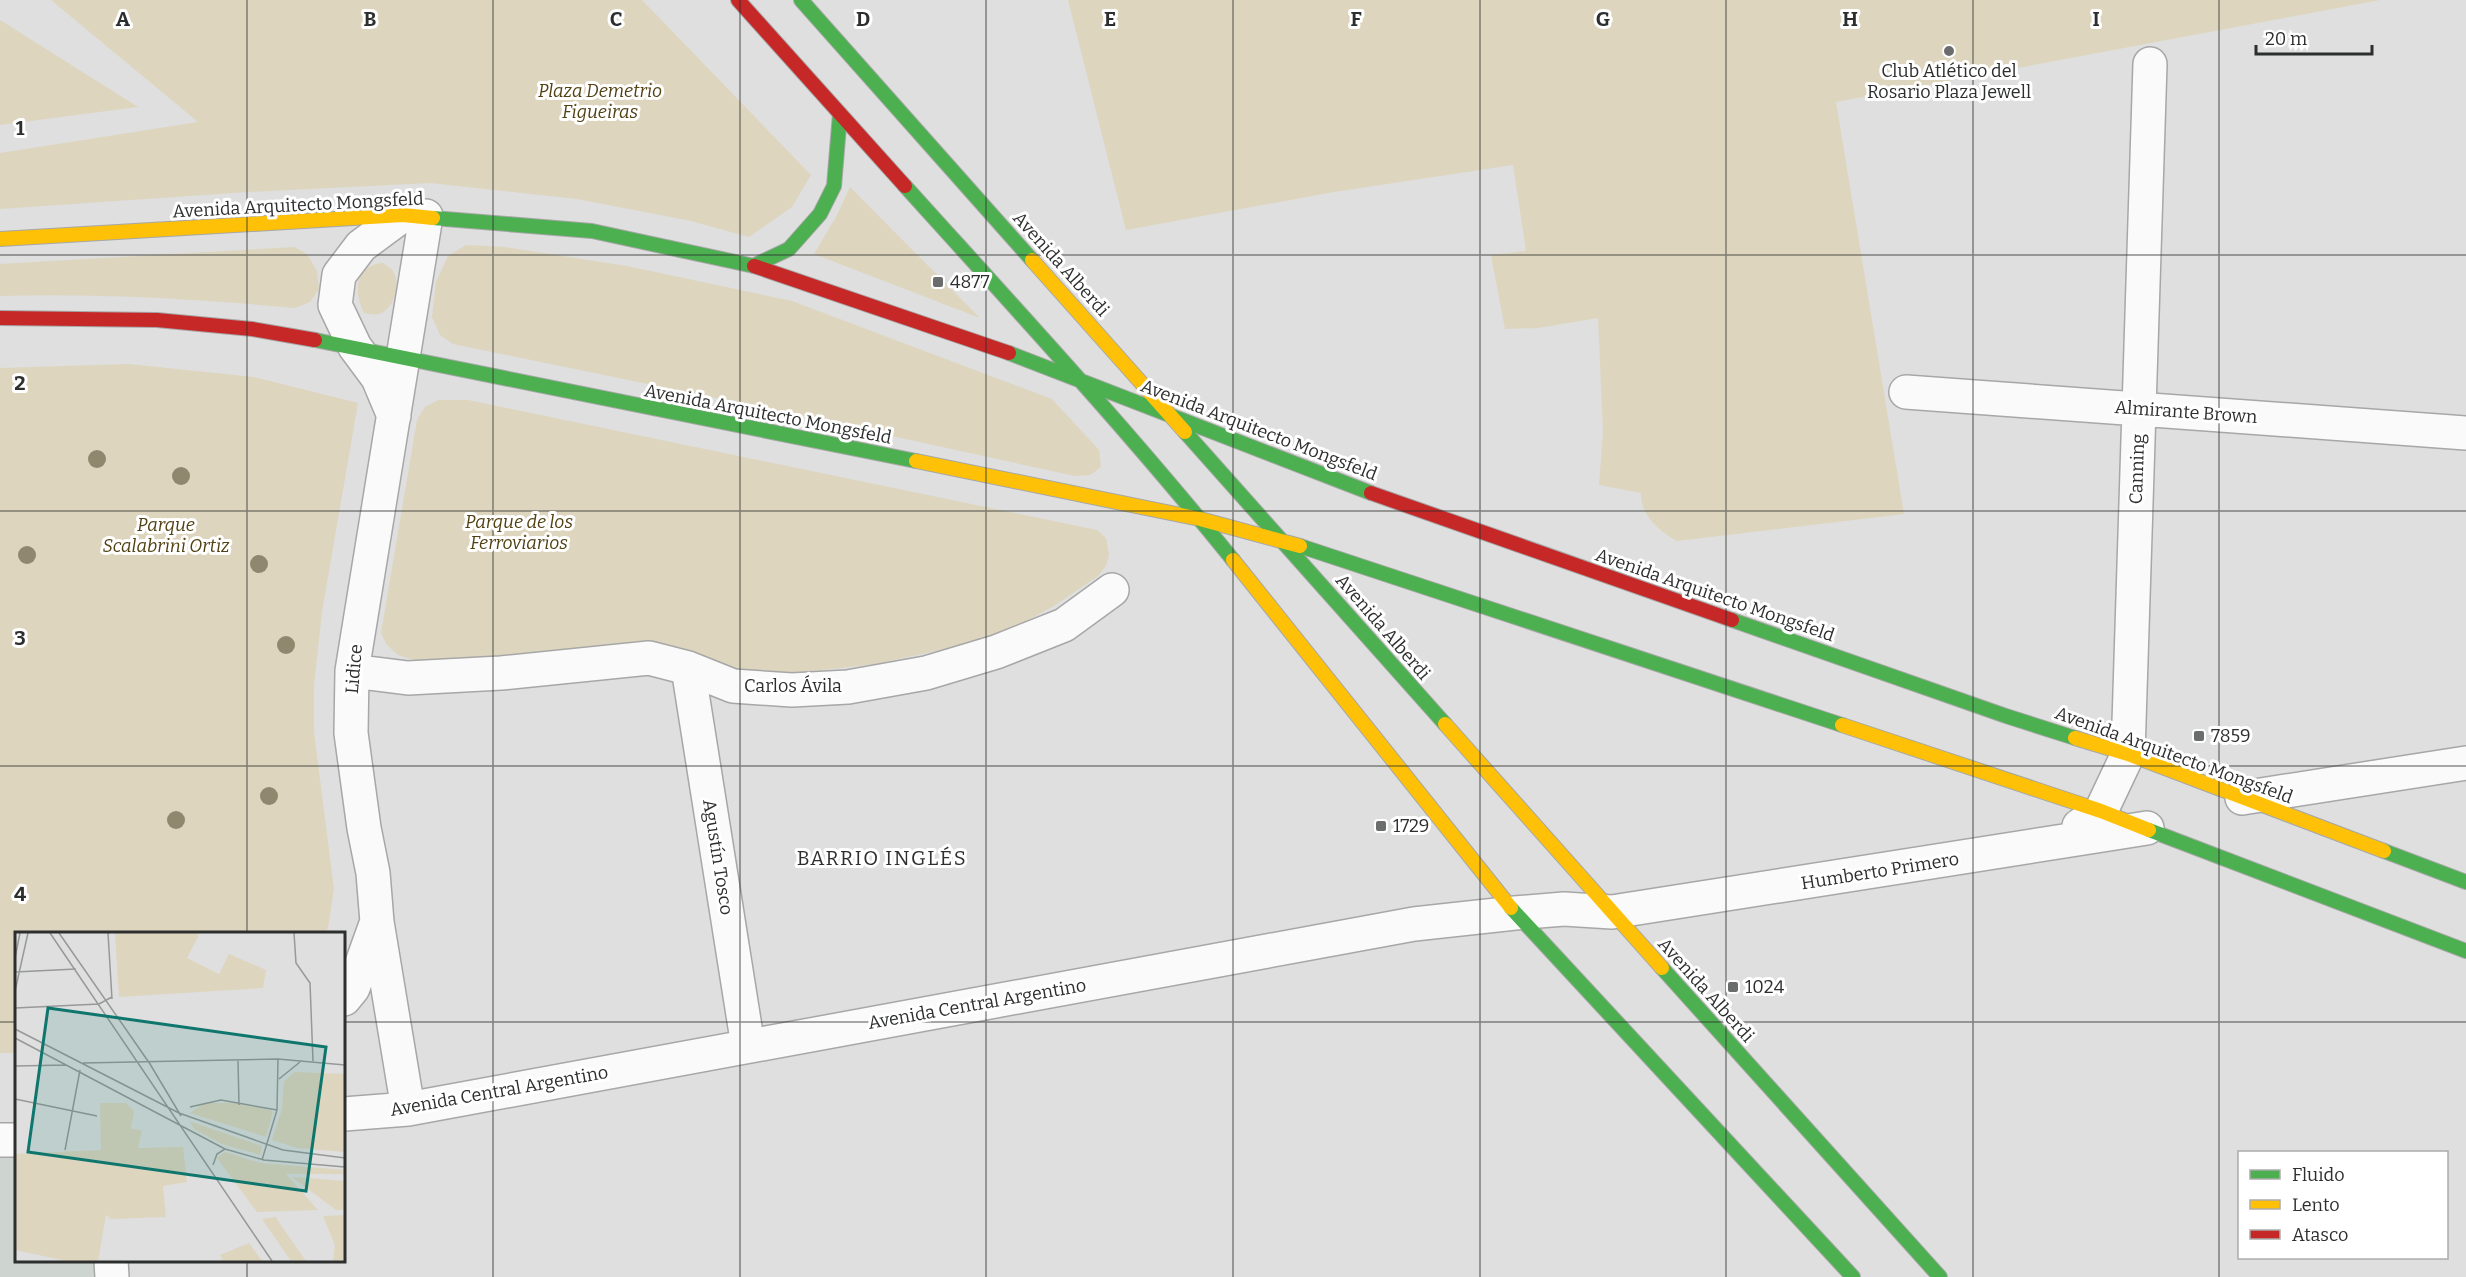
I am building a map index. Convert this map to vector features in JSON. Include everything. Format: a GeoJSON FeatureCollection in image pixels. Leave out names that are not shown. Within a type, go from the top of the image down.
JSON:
{"type":"FeatureCollection","features":[{"type":"Feature","properties":{"kind":"main road"},"geometry":{"type":"LineString","coordinates":[[738,0],[1078,379],[1200,519],[1515,912],[1853,1277]]}},
{"type":"Feature","properties":{"kind":"main road","name":"Avenida Alberdi"},"geometry":{"type":"LineString","coordinates":[[801,0],[1612,912],[1940,1277]]}},
{"type":"Feature","properties":{"kind":"main road"},"geometry":{"type":"LineString","coordinates":[[753,266],[789,249],[820,214],[834,186],[840,114]]}},
{"type":"Feature","properties":{"kind":"main road","name":"Avenida Arquitecto Mongsfeld"},"geometry":{"type":"LineString","coordinates":[[0,239],[415,215],[592,231],[753,266],[979,341],[1353,487],[2006,716],[2128,754],[2466,882]]}},
{"type":"Feature","properties":{"kind":"main road","name":"Avenida Arquitecto Mongsfeld"},"geometry":{"type":"LineString","coordinates":[[0,318],[157,320],[252,329],[355,347],[403,359],[1200,519],[1282,540],[2101,811],[2466,951]]}},
{"type":"Feature","properties":{"kind":"street","name":"Canning"},"geometry":{"type":"LineString","coordinates":[[2101,811],[2128,754],[2150,64]]}},
{"type":"Feature","properties":{"kind":"street"},"geometry":{"type":"LineString","coordinates":[[394,418],[378,378],[355,347],[335,305],[339,275],[362,246],[415,215]]}},
{"type":"Feature","properties":{"kind":"street","name":"Lidice"},"geometry":{"type":"LineString","coordinates":[[408,1109],[376,922],[374,873],[364,828],[351,733],[352,671],[403,359],[415,215]]}},
{"type":"Feature","properties":{"kind":"street","name":"Almirante Brown"},"geometry":{"type":"LineString","coordinates":[[1906,392],[2466,433]]}},
{"type":"Feature","properties":{"kind":"street","name":"Carlos Ávila"},"geometry":{"type":"LineString","coordinates":[[352,671],[420,677],[501,673],[649,658],[688,668],[733,686],[792,690],[848,687],[926,673],[996,652],[1064,625],[1112,590]]}},
{"type":"Feature","properties":{"kind":"street","name":"Agustín Tosco"},"geometry":{"type":"LineString","coordinates":[[688,668],[748,1046]]}},
{"type":"Feature","properties":{"kind":"street"},"geometry":{"type":"LineString","coordinates":[[2242,798],[2466,763]]}},
{"type":"Feature","properties":{"kind":"street"},"geometry":{"type":"LineString","coordinates":[[2053,843],[2101,811]]}},
{"type":"Feature","properties":{"kind":"street","name":"Humberto Primero"},"geometry":{"type":"LineString","coordinates":[[1612,912],[2147,828]]}},
{"type":"Feature","properties":{"kind":"street","name":"Avenida Central Argentino"},"geometry":{"type":"LineString","coordinates":[[345,1114],[408,1109],[1403,926],[1515,912],[1564,909],[1612,912]]}},
{"type":"Feature","properties":{"kind":"street","name":"Lidice"},"geometry":{"type":"LineString","coordinates":[[345,998],[353,988],[376,922]]}},
{"type":"Feature","properties":{"kind":"street"},"geometry":{"type":"LineString","coordinates":[[111,1262],[112,1277]]}},
{"type":"Feature","properties":{"kind":"shaded area"},"geometry":{"type":"Polygon","coordinates":[[[0,1140],[15,1140],[15,1262],[111,1262],[112,1277],[0,1277],[0,1140]]]}},
{"type":"Feature","properties":{"kind":"green space","name":"Plaza Demetrio Figueiras"},"geometry":{"type":"Polygon","coordinates":[[[51,0],[642,0],[811,175],[792,207],[749,237],[691,221],[577,199],[431,183],[248,192],[0,209],[0,153],[198,122],[51,0]]]}},
{"type":"Feature","properties":{"kind":"green space"},"geometry":{"type":"Polygon","coordinates":[[[1068,0],[2380,0],[1836,102],[1904,514],[1677,541],[1652,522],[1644,508],[1641,493],[1599,485],[1603,431],[1598,318],[1538,328],[1505,329],[1491,255],[1526,251],[1513,165],[1334,192],[1126,230],[1068,0]]]}},
{"type":"Feature","properties":{"kind":"green space"},"geometry":{"type":"Polygon","coordinates":[[[0,20],[138,107],[0,125],[0,20]]]}},
{"type":"Feature","properties":{"kind":"green space"},"geometry":{"type":"Polygon","coordinates":[[[850,187],[980,318],[814,254],[836,217],[850,187]]]}},
{"type":"Feature","properties":{"kind":"green space"},"geometry":{"type":"Polygon","coordinates":[[[466,245],[505,247],[627,266],[792,301],[1052,399],[1099,450],[1101,467],[1090,475],[1075,476],[740,403],[453,344],[440,335],[432,317],[436,282],[448,256],[466,245]]]}},
{"type":"Feature","properties":{"kind":"green space"},"geometry":{"type":"Polygon","coordinates":[[[294,247],[307,254],[317,271],[319,289],[310,302],[295,308],[148,298],[74,295],[0,296],[0,264],[294,247]]]}},
{"type":"Feature","properties":{"kind":"green space"},"geometry":{"type":"Polygon","coordinates":[[[383,263],[392,270],[396,278],[396,291],[392,303],[384,312],[364,313],[358,297],[359,281],[367,269],[383,263]]]}},
{"type":"Feature","properties":{"kind":"green space","name":"Parque Scalabrini Ortiz"},"geometry":{"type":"Polygon","coordinates":[[[129,364],[254,377],[358,403],[322,612],[314,685],[314,732],[334,889],[326,932],[15,932],[15,1053],[0,1053],[0,368],[129,364]]]}},
{"type":"Feature","properties":{"kind":"green space","name":"Parque de los Ferroviarios"},"geometry":{"type":"Polygon","coordinates":[[[438,400],[468,400],[1097,530],[1106,538],[1109,555],[1106,566],[1098,576],[1054,606],[995,638],[876,664],[768,676],[741,675],[652,646],[611,644],[449,661],[417,661],[398,655],[386,644],[381,633],[417,420],[425,407],[438,400]]]}},
{"type":"Feature","properties":{"kind":"traffic: fast"},"geometry":{"type":"LineString","coordinates":[[801,0],[1032,260]]}},
{"type":"Feature","properties":{"kind":"traffic: fast"},"geometry":{"type":"LineString","coordinates":[[753,266],[789,249],[820,214],[834,186],[840,114]]}},
{"type":"Feature","properties":{"kind":"traffic: fast"},"geometry":{"type":"LineString","coordinates":[[905,186],[1113,417],[1233,560]]}},
{"type":"Feature","properties":{"kind":"traffic: fast"},"geometry":{"type":"LineString","coordinates":[[433,218],[592,231],[754,266]]}},
{"type":"Feature","properties":{"kind":"traffic: fast"},"geometry":{"type":"LineString","coordinates":[[315,340],[916,461]]}},
{"type":"Feature","properties":{"kind":"traffic: fast"},"geometry":{"type":"LineString","coordinates":[[1009,353],[1371,493]]}},
{"type":"Feature","properties":{"kind":"traffic: fast"},"geometry":{"type":"LineString","coordinates":[[1185,432],[1445,724]]}},
{"type":"Feature","properties":{"kind":"traffic: fast"},"geometry":{"type":"LineString","coordinates":[[1300,546],[1842,725]]}},
{"type":"Feature","properties":{"kind":"traffic: fast"},"geometry":{"type":"LineString","coordinates":[[1732,620],[2075,738]]}},
{"type":"Feature","properties":{"kind":"traffic: fast"},"geometry":{"type":"LineString","coordinates":[[2149,830],[2466,951]]}},
{"type":"Feature","properties":{"kind":"traffic: fast"},"geometry":{"type":"LineString","coordinates":[[2384,851],[2466,882]]}},
{"type":"Feature","properties":{"kind":"traffic: fast"},"geometry":{"type":"LineString","coordinates":[[1511,908],[1853,1277]]}},
{"type":"Feature","properties":{"kind":"traffic: fast"},"geometry":{"type":"LineString","coordinates":[[1662,968],[1940,1277]]}},
{"type":"Feature","properties":{"kind":"traffic: slow"},"geometry":{"type":"LineString","coordinates":[[0,239],[403,215],[433,218]]}},
{"type":"Feature","properties":{"kind":"traffic: slow"},"geometry":{"type":"LineString","coordinates":[[1032,260],[1185,432]]}},
{"type":"Feature","properties":{"kind":"traffic: slow"},"geometry":{"type":"LineString","coordinates":[[916,461],[1200,519],[1300,546]]}},
{"type":"Feature","properties":{"kind":"traffic: slow"},"geometry":{"type":"LineString","coordinates":[[1233,560],[1511,908]]}},
{"type":"Feature","properties":{"kind":"traffic: slow"},"geometry":{"type":"LineString","coordinates":[[1445,724],[1662,968]]}},
{"type":"Feature","properties":{"kind":"traffic: slow"},"geometry":{"type":"LineString","coordinates":[[1842,725],[2101,811],[2149,830]]}},
{"type":"Feature","properties":{"kind":"traffic: slow"},"geometry":{"type":"LineString","coordinates":[[2075,738],[2128,754],[2384,851]]}},
{"type":"Feature","properties":{"kind":"traffic: jam"},"geometry":{"type":"LineString","coordinates":[[738,0],[905,186]]}},
{"type":"Feature","properties":{"kind":"traffic: jam"},"geometry":{"type":"LineString","coordinates":[[754,266],[1009,353]]}},
{"type":"Feature","properties":{"kind":"traffic: jam"},"geometry":{"type":"LineString","coordinates":[[0,318],[157,320],[252,329],[315,340]]}},
{"type":"Feature","properties":{"kind":"traffic: jam"},"geometry":{"type":"LineString","coordinates":[[1371,493],[1732,620]]}},
{"type":"Feature","properties":{"kind":"place","name":"Club Atlético del Rosario Plaza Jewell"},"geometry":{"type":"Point","coordinates":[1949,51]}},
{"type":"Feature","properties":{"kind":"place","name":"4877"},"geometry":{"type":"Point","coordinates":[938,282]}},
{"type":"Feature","properties":{"kind":"place","name":"7859"},"geometry":{"type":"Point","coordinates":[2199,736]}},
{"type":"Feature","properties":{"kind":"place","name":"1729"},"geometry":{"type":"Point","coordinates":[1381,826]}},
{"type":"Feature","properties":{"kind":"place","name":"1024"},"geometry":{"type":"Point","coordinates":[1733,987]}},
{"type":"Feature","properties":{"kind":"district","name":"BARRIO INGLÉS"},"geometry":{"type":"Point","coordinates":[882,858]}}]}
